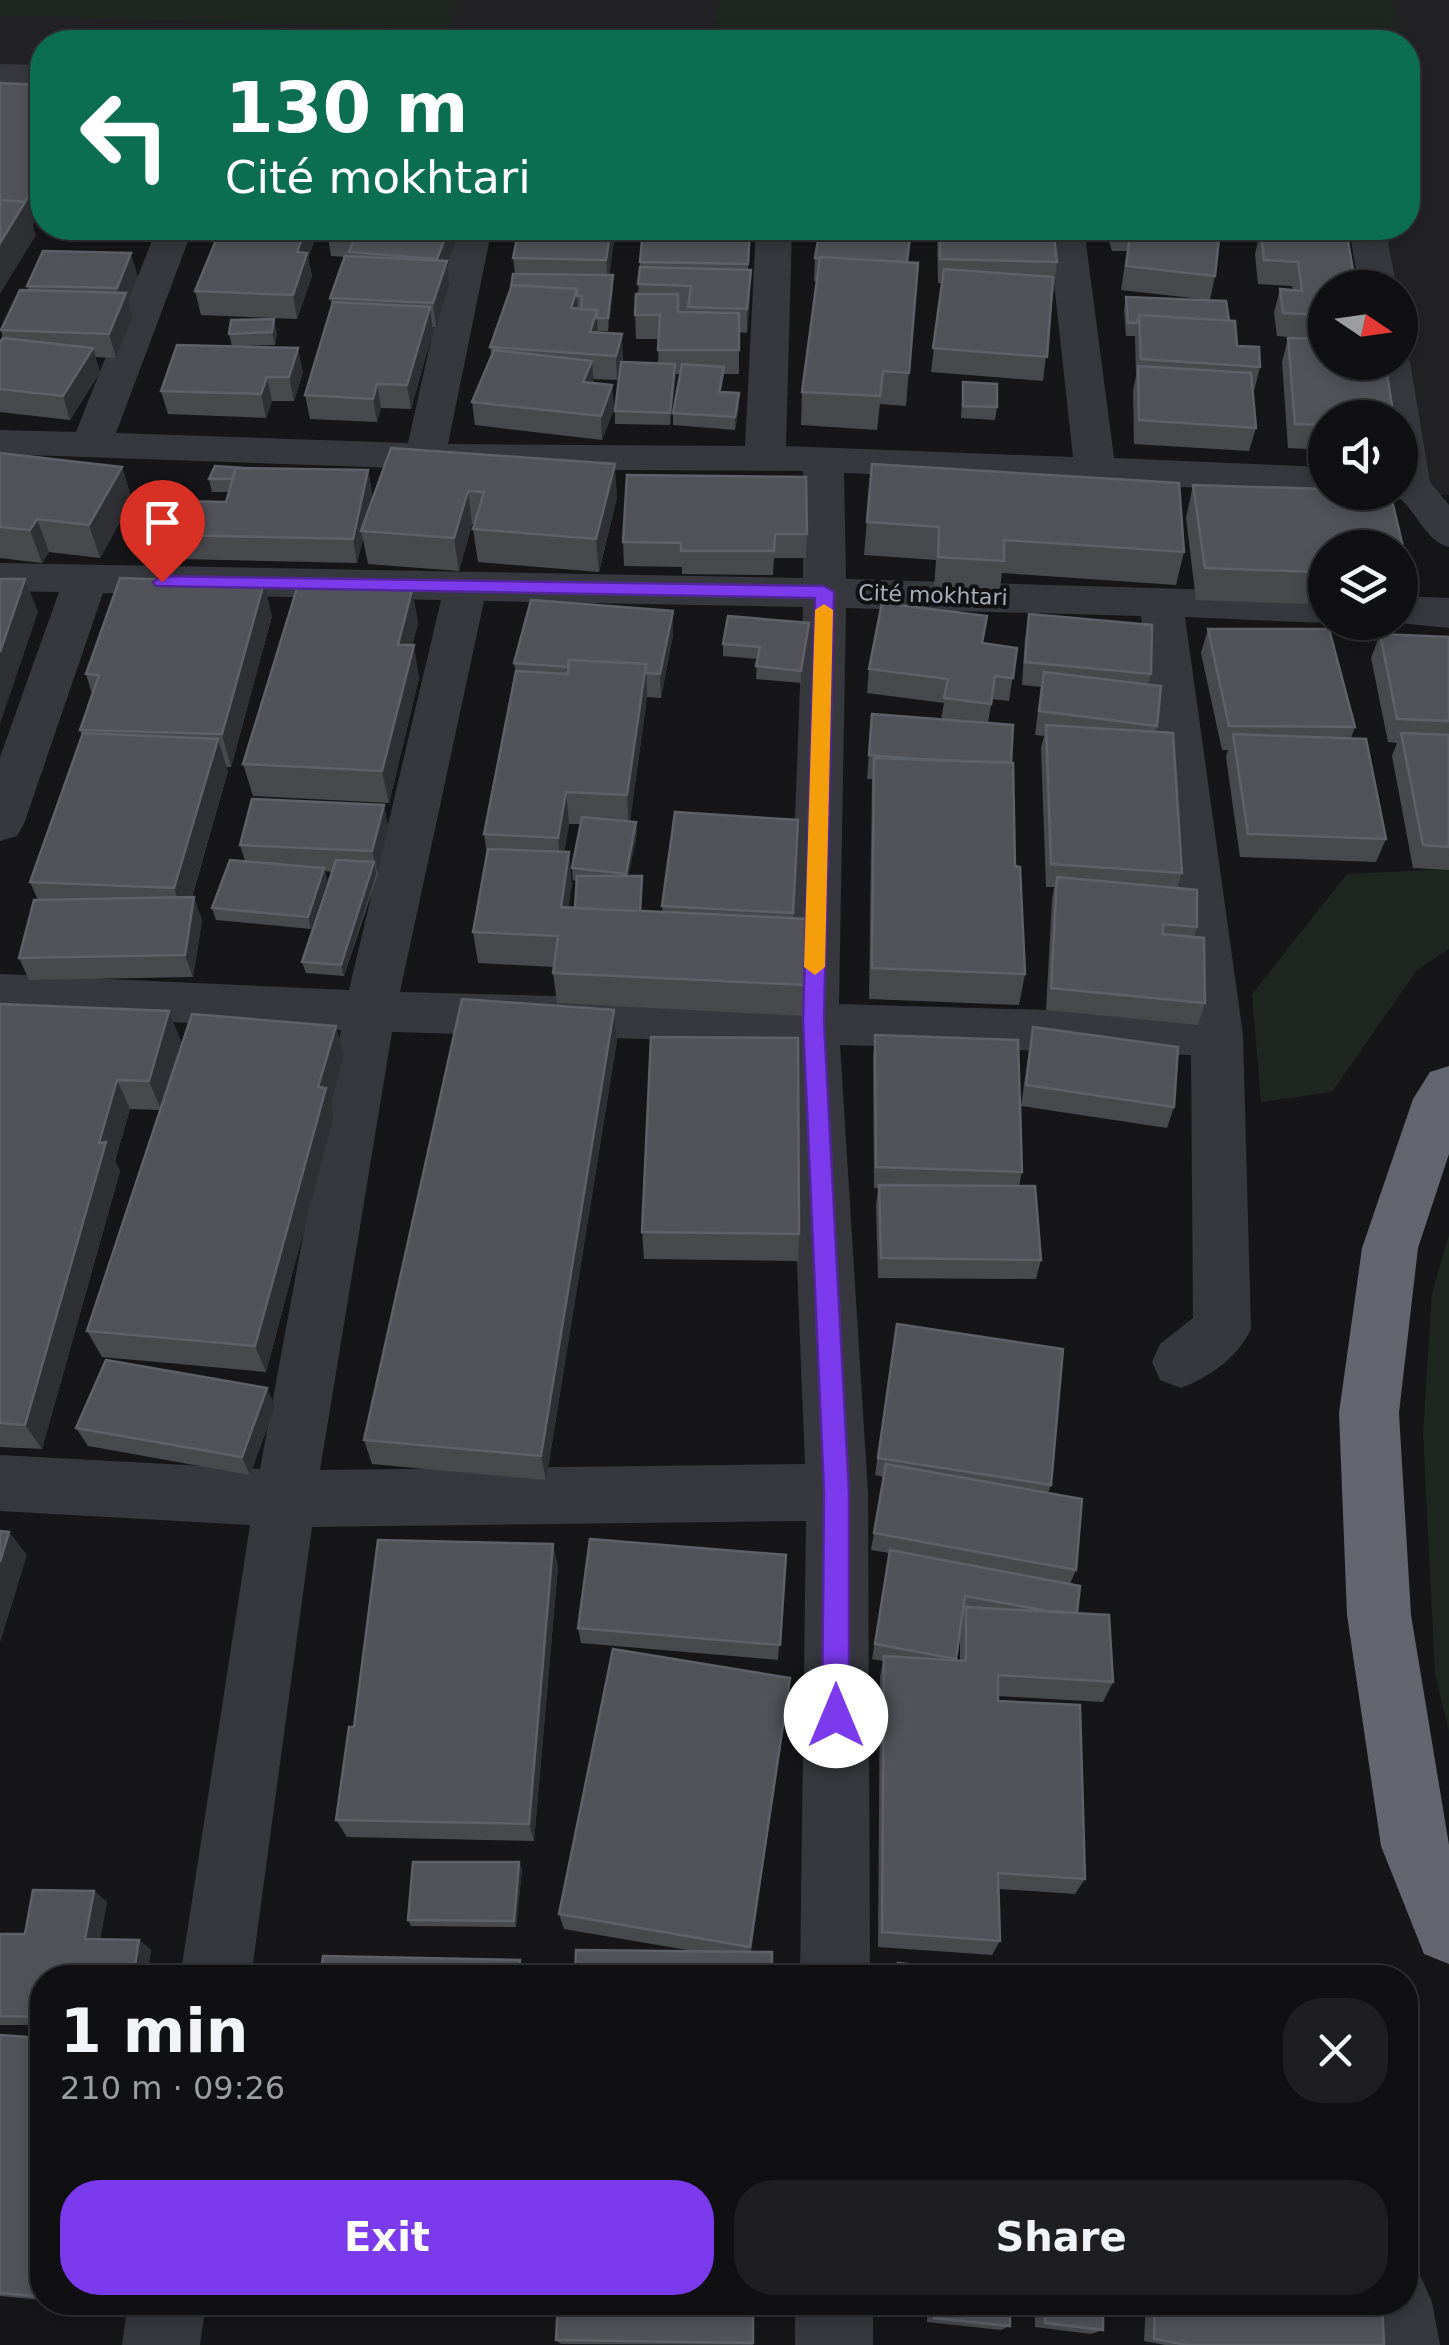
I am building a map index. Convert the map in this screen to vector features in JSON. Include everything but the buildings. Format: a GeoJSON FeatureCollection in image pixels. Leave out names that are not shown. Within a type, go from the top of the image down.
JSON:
{"type":"FeatureCollection","features":[{"type":"Feature","properties":{"kind":"highway"},"geometry":{"type":"LineString","coordinates":[[1449,1087],[1440,1099],[1390,1248],[1369,1413],[1379,1615],[1416,1846],[1449,1929]]}},
{"type":"Feature","properties":{"kind":"street"},"geometry":{"type":"LineString","coordinates":[[0,74],[30,75]]}},
{"type":"Feature","properties":{"kind":"street"},"geometry":{"type":"LineString","coordinates":[[92,444],[170,240]]}},
{"type":"Feature","properties":{"kind":"street"},"geometry":{"type":"LineString","coordinates":[[425,456],[471,240]]}},
{"type":"Feature","properties":{"kind":"street"},"geometry":{"type":"LineString","coordinates":[[764,458],[773,240]]}},
{"type":"Feature","properties":{"kind":"street"},"geometry":{"type":"LineString","coordinates":[[1067,240],[1095,470]]}},
{"type":"Feature","properties":{"kind":"street"},"geometry":{"type":"LineString","coordinates":[[1370,240],[1375,270]]}},
{"type":"Feature","properties":{"kind":"street"},"geometry":{"type":"LineString","coordinates":[[0,442],[425,456],[823,459],[1308,479]]}},
{"type":"Feature","properties":{"kind":"street"},"geometry":{"type":"LineString","coordinates":[[823,459],[824,592],[814,1021],[836,1492],[835,1965]]}},
{"type":"Feature","properties":{"kind":"street"},"geometry":{"type":"LineString","coordinates":[[1418,498],[1449,533]]}},
{"type":"Feature","properties":{"kind":"street","name":"Cité mokhtari"},"geometry":{"type":"LineString","coordinates":[[0,577],[465,589],[824,592],[1308,607]]}},
{"type":"Feature","properties":{"kind":"street"},"geometry":{"type":"LineString","coordinates":[[0,824],[86,580]]}},
{"type":"Feature","properties":{"kind":"street"},"geometry":{"type":"LineString","coordinates":[[217,1965],[286,1499],[370,1011],[465,589]]}},
{"type":"Feature","properties":{"kind":"street"},"geometry":{"type":"LineString","coordinates":[[1161,602],[1217,1035],[1222,1329],[1182,1362]]}},
{"type":"Feature","properties":{"kind":"street"},"geometry":{"type":"LineString","coordinates":[[1418,612],[1449,613]]}},
{"type":"Feature","properties":{"kind":"street"},"geometry":{"type":"LineString","coordinates":[[0,994],[370,1011],[1217,1035]]}},
{"type":"Feature","properties":{"kind":"street"},"geometry":{"type":"LineString","coordinates":[[0,1483],[286,1499],[836,1492]]}},
{"type":"Feature","properties":{"kind":"street"},"geometry":{"type":"LineString","coordinates":[[161,2345],[165,2315]]}},
{"type":"Feature","properties":{"kind":"street"},"geometry":{"type":"LineString","coordinates":[[834,2315],[834,2345]]}},
{"type":"Feature","properties":{"kind":"street"},"geometry":{"type":"LineString","coordinates":[[1395,2315],[1401,2345]]}},
{"type":"Feature","properties":{"kind":"shaded area"},"geometry":{"type":"Polygon","coordinates":[[[0,0],[1449,0],[1449,495],[1424,494],[1418,461],[1418,400],[1407,400],[1403,380],[1418,380],[1418,270],[1370,270],[1362,240],[1420,240],[1420,30],[30,30],[30,66],[0,65],[0,0]]]}},
{"type":"Feature","properties":{"kind":"shaded area"},"geometry":{"type":"Polygon","coordinates":[[[0,0],[459,0],[450,30],[0,15],[0,0]]]}},
{"type":"Feature","properties":{"kind":"shaded area"},"geometry":{"type":"Polygon","coordinates":[[[719,0],[1393,0],[1402,30],[715,30],[719,0]]]}},
{"type":"Feature","properties":{"kind":"shaded area"},"geometry":{"type":"Polygon","coordinates":[[[1449,869],[1449,949],[1417,970],[1332,1092],[1261,1102],[1252,994],[1347,874],[1449,869]]]}},
{"type":"Feature","properties":{"kind":"shaded area"},"geometry":{"type":"Polygon","coordinates":[[[1449,1235],[1449,1731],[1435,1674],[1423,1432],[1432,1293],[1449,1235]]]}},
{"type":"Feature","properties":{"kind":"slow traffic"},"geometry":{"type":"LineString","coordinates":[[815,967],[824,610]]}},
{"type":"Feature","properties":{"kind":"route"},"geometry":{"type":"LineString","coordinates":[[162,582],[824,592],[814,1021],[836,1492],[836,1716]]}}]}
